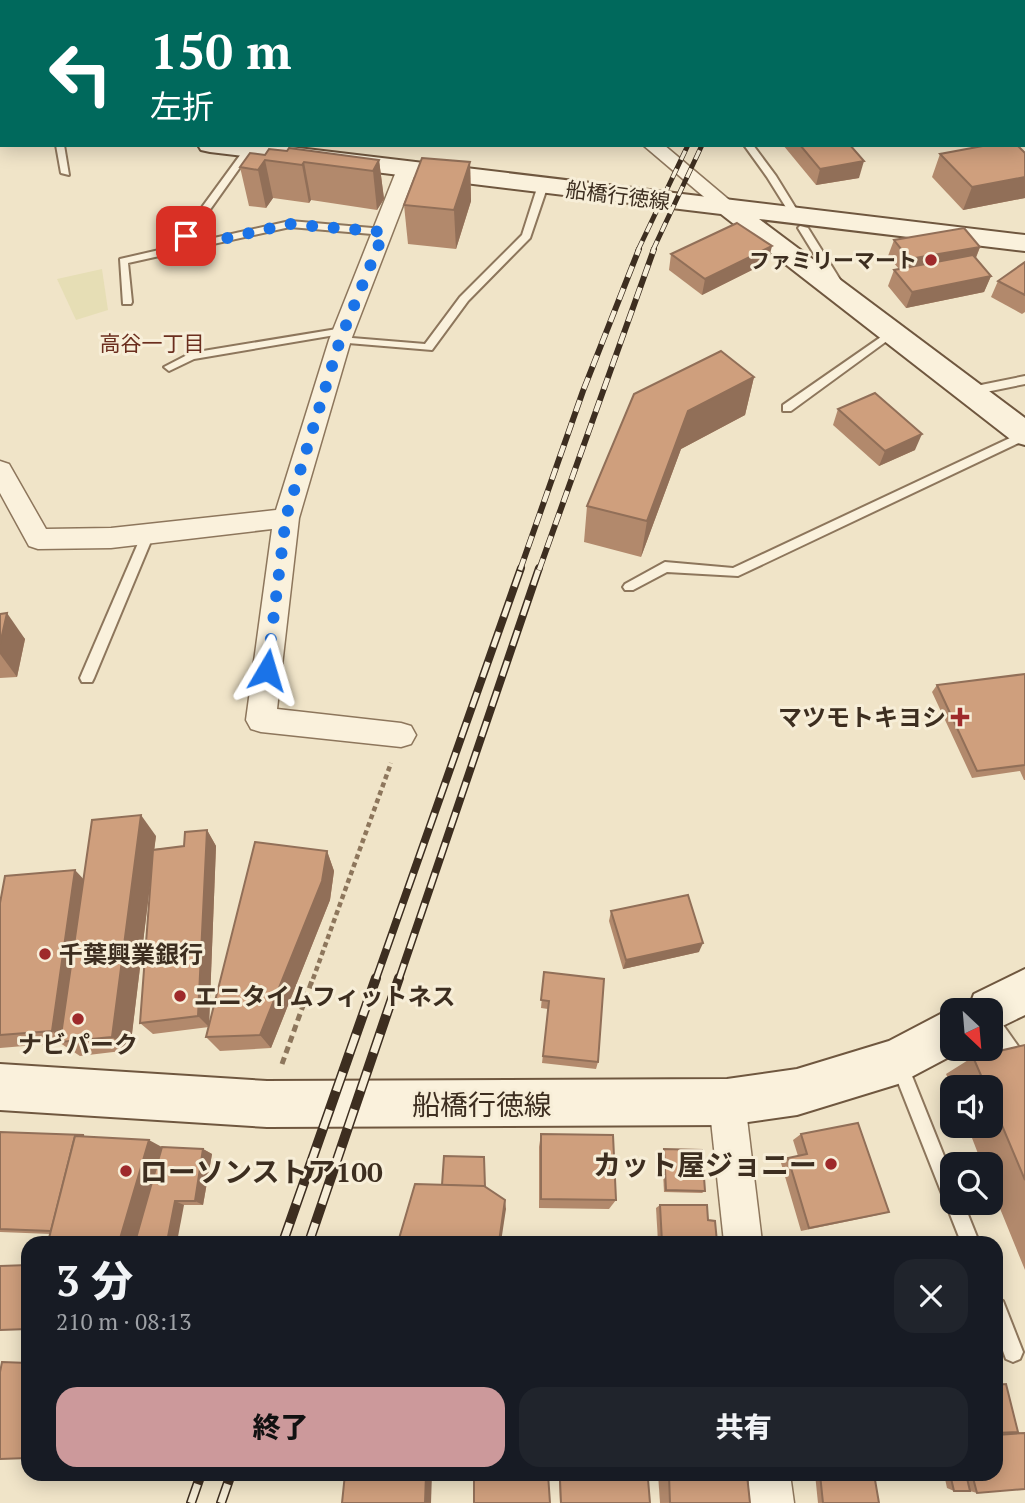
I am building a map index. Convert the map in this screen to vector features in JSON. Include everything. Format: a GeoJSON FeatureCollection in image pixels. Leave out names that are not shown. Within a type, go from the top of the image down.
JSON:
{"type":"FeatureCollection","features":[{"type":"Feature","properties":{"kind":"main road","name":"船橋行徳線"},"geometry":{"type":"LineString","coordinates":[[230,147],[405,160],[543,185],[730,209],[799,221],[1025,243]]}},
{"type":"Feature","properties":{"kind":"main road"},"geometry":{"type":"LineString","coordinates":[[730,209],[1025,435]]}},
{"type":"Feature","properties":{"kind":"main road"},"geometry":{"type":"LineString","coordinates":[[1003,1003],[1025,991]]}},
{"type":"Feature","properties":{"kind":"main road","name":"船橋行徳線"},"geometry":{"type":"LineString","coordinates":[[0,1087],[267,1104],[727,1102],[797,1092],[898,1061],[940,1038]]}},
{"type":"Feature","properties":{"kind":"street"},"geometry":{"type":"LineString","coordinates":[[654,147],[730,209]]}},
{"type":"Feature","properties":{"kind":"street"},"geometry":{"type":"LineString","coordinates":[[401,735],[261,720],[286,517],[342,335],[384,232],[405,160]]}},
{"type":"Feature","properties":{"kind":"street"},"geometry":{"type":"LineString","coordinates":[[0,470],[38,539],[111,538],[286,517]]}},
{"type":"Feature","properties":{"kind":"street"},"geometry":{"type":"LineString","coordinates":[[727,1102],[742,1236]]}},
{"type":"Feature","properties":{"kind":"street"},"geometry":{"type":"LineString","coordinates":[[770,1481],[772,1503]]}},
{"type":"Feature","properties":{"kind":"lane"},"geometry":{"type":"LineString","coordinates":[[60,147],[66,173]]}},
{"type":"Feature","properties":{"kind":"lane"},"geometry":{"type":"LineString","coordinates":[[749,147],[771,176],[845,297]]}},
{"type":"Feature","properties":{"kind":"lane"},"geometry":{"type":"LineString","coordinates":[[205,243],[186,236],[249,149]]}},
{"type":"Feature","properties":{"kind":"lane"},"geometry":{"type":"LineString","coordinates":[[169,367],[191,356],[342,335],[428,348],[464,299],[527,236],[543,185]]}},
{"type":"Feature","properties":{"kind":"lane"},"geometry":{"type":"LineString","coordinates":[[127,302],[122,261],[290,224],[384,232]]}},
{"type":"Feature","properties":{"kind":"lane"},"geometry":{"type":"LineString","coordinates":[[787,408],[891,333]]}},
{"type":"Feature","properties":{"kind":"lane"},"geometry":{"type":"LineString","coordinates":[[971,391],[1025,380]]}},
{"type":"Feature","properties":{"kind":"lane"},"geometry":{"type":"LineString","coordinates":[[629,587],[665,567],[734,573],[1025,435]]}},
{"type":"Feature","properties":{"kind":"lane"},"geometry":{"type":"LineString","coordinates":[[87,678],[148,534]]}},
{"type":"Feature","properties":{"kind":"lane"},"geometry":{"type":"LineString","coordinates":[[1003,1039],[1025,1070]]}},
{"type":"Feature","properties":{"kind":"lane"},"geometry":{"type":"LineString","coordinates":[[898,1061],[940,1167]]}},
{"type":"Feature","properties":{"kind":"lane"},"geometry":{"type":"LineString","coordinates":[[959,1215],[968,1236]]}},
{"type":"Feature","properties":{"kind":"lane"},"geometry":{"type":"LineString","coordinates":[[1003,1326],[1013,1352]]}},
{"type":"Feature","properties":{"kind":"path"},"geometry":{"type":"LineString","coordinates":[[267,1104],[401,735]]}},
{"type":"Feature","properties":{"kind":"shaded area"},"geometry":{"type":"Polygon","coordinates":[[[102,269],[108,310],[76,320],[57,279],[102,269]]]}},
{"type":"Feature","properties":{"kind":"building"},"geometry":{"type":"Polygon","coordinates":[[[802,147],[852,147],[864,161],[820,169],[802,147]]]}},
{"type":"Feature","properties":{"kind":"building"},"geometry":{"type":"Polygon","coordinates":[[[977,147],[1019,147],[1025,153],[1025,177],[972,187],[940,154],[977,147]]]}},
{"type":"Feature","properties":{"kind":"building"},"geometry":{"type":"Polygon","coordinates":[[[289,148],[379,160],[373,171],[265,160],[258,170],[240,167],[250,153],[265,155],[269,149],[287,151],[289,148]]]}},
{"type":"Feature","properties":{"kind":"building"},"geometry":{"type":"Polygon","coordinates":[[[422,158],[470,162],[454,210],[404,205],[422,158]]]}},
{"type":"Feature","properties":{"kind":"building"},"geometry":{"type":"Polygon","coordinates":[[[737,223],[772,246],[705,279],[671,254],[737,223]]]}},
{"type":"Feature","properties":{"kind":"building"},"geometry":{"type":"Polygon","coordinates":[[[964,228],[980,247],[909,259],[894,240],[964,228]]]}},
{"type":"Feature","properties":{"kind":"building"},"geometry":{"type":"Polygon","coordinates":[[[973,255],[991,276],[912,292],[894,270],[973,255]]]}},
{"type":"Feature","properties":{"kind":"building"},"geometry":{"type":"Polygon","coordinates":[[[1025,262],[1025,295],[998,281],[1025,262]]]}},
{"type":"Feature","properties":{"kind":"building"},"geometry":{"type":"Polygon","coordinates":[[[721,351],[754,377],[688,411],[647,521],[587,506],[634,394],[721,351]]]}},
{"type":"Feature","properties":{"kind":"building"},"geometry":{"type":"Polygon","coordinates":[[[875,393],[922,434],[885,451],[838,409],[875,393]]]}},
{"type":"Feature","properties":{"kind":"building"},"geometry":{"type":"Polygon","coordinates":[[[7,613],[0,644],[0,614],[7,613]]]}},
{"type":"Feature","properties":{"kind":"building"},"geometry":{"type":"Polygon","coordinates":[[[1025,674],[1025,765],[977,771],[937,685],[1025,674]]]}},
{"type":"Feature","properties":{"kind":"building"},"geometry":{"type":"Polygon","coordinates":[[[141,815],[112,1037],[60,1042],[92,820],[141,815]]]}},
{"type":"Feature","properties":{"kind":"building"},"geometry":{"type":"Polygon","coordinates":[[[207,830],[198,1016],[140,1023],[153,850],[184,846],[185,832],[207,830]]]}},
{"type":"Feature","properties":{"kind":"building"},"geometry":{"type":"Polygon","coordinates":[[[255,842],[327,851],[322,881],[260,1035],[206,1037],[255,842]]]}},
{"type":"Feature","properties":{"kind":"building","name":"千葉興業銀行"},"geometry":{"type":"Polygon","coordinates":[[[75,870],[52,1031],[0,1035],[0,903],[5,876],[75,870]]]}},
{"type":"Feature","properties":{"kind":"building"},"geometry":{"type":"Polygon","coordinates":[[[688,895],[703,943],[626,960],[611,911],[688,895]]]}},
{"type":"Feature","properties":{"kind":"building"},"geometry":{"type":"Polygon","coordinates":[[[544,972],[604,979],[598,1062],[543,1056],[549,1001],[541,1000],[544,972]]]}},
{"type":"Feature","properties":{"kind":"building"},"geometry":{"type":"Polygon","coordinates":[[[1025,1045],[1025,1180],[1003,1128],[1003,1075],[981,1075],[975,1061],[1003,1061],[1003,1050],[1025,1045]]]}},
{"type":"Feature","properties":{"kind":"building"},"geometry":{"type":"Polygon","coordinates":[[[858,1123],[889,1212],[809,1228],[788,1158],[807,1154],[801,1134],[858,1123]]]}},
{"type":"Feature","properties":{"kind":"building"},"geometry":{"type":"Polygon","coordinates":[[[0,1132],[84,1135],[75,1136],[51,1231],[0,1229],[0,1132]]]}},
{"type":"Feature","properties":{"kind":"building"},"geometry":{"type":"Polygon","coordinates":[[[541,1134],[613,1135],[616,1200],[541,1199],[541,1134]]]}},
{"type":"Feature","properties":{"kind":"building"},"geometry":{"type":"Polygon","coordinates":[[[75,1136],[149,1140],[121,1236],[50,1236],[75,1136]]]}},
{"type":"Feature","properties":{"kind":"building"},"geometry":{"type":"Polygon","coordinates":[[[162,1147],[203,1149],[195,1201],[175,1201],[168,1236],[137,1236],[162,1147]]]}},
{"type":"Feature","properties":{"kind":"building"},"geometry":{"type":"Polygon","coordinates":[[[664,1149],[702,1150],[705,1191],[666,1190],[664,1149]]]}},
{"type":"Feature","properties":{"kind":"building"},"geometry":{"type":"Polygon","coordinates":[[[444,1156],[484,1157],[485,1187],[442,1185],[444,1156]]]}},
{"type":"Feature","properties":{"kind":"building"},"geometry":{"type":"Polygon","coordinates":[[[415,1184],[484,1186],[505,1200],[500,1236],[400,1236],[415,1184]]]}},
{"type":"Feature","properties":{"kind":"building"},"geometry":{"type":"Polygon","coordinates":[[[660,1205],[707,1205],[708,1220],[715,1221],[716,1236],[662,1236],[660,1205]]]}},
{"type":"Feature","properties":{"kind":"building"},"geometry":{"type":"Polygon","coordinates":[[[21,1265],[21,1329],[0,1330],[0,1266],[21,1265]]]}},
{"type":"Feature","properties":{"kind":"building"},"geometry":{"type":"Polygon","coordinates":[[[2,1362],[21,1363],[21,1458],[0,1459],[2,1362]]]}},
{"type":"Feature","properties":{"kind":"building"},"geometry":{"type":"Polygon","coordinates":[[[1003,1384],[1006,1384],[1018,1432],[1003,1433],[1003,1384]]]}},
{"type":"Feature","properties":{"kind":"building"},"geometry":{"type":"Polygon","coordinates":[[[1025,1433],[1025,1489],[977,1493],[974,1481],[1003,1481],[1003,1435],[1025,1433]]]}},
{"type":"Feature","properties":{"kind":"building"},"geometry":{"type":"Polygon","coordinates":[[[344,1481],[426,1481],[425,1503],[342,1503],[344,1481]]]}},
{"type":"Feature","properties":{"kind":"building"},"geometry":{"type":"Polygon","coordinates":[[[474,1481],[548,1481],[550,1503],[474,1503],[474,1481]]]}},
{"type":"Feature","properties":{"kind":"building"},"geometry":{"type":"Polygon","coordinates":[[[560,1481],[648,1481],[650,1503],[561,1503],[560,1481]]]}},
{"type":"Feature","properties":{"kind":"building"},"geometry":{"type":"Polygon","coordinates":[[[669,1481],[748,1481],[750,1503],[670,1503],[669,1481]]]}},
{"type":"Feature","properties":{"kind":"building"},"geometry":{"type":"Polygon","coordinates":[[[821,1481],[875,1481],[879,1503],[823,1503],[821,1481]]]}},
{"type":"Feature","properties":{"kind":"building"},"geometry":{"type":"Polygon","coordinates":[[[952,1481],[968,1481],[970,1491],[954,1491],[952,1481]]]}},
{"type":"Feature","properties":{"kind":"railway"},"geometry":{"type":"LineString","coordinates":[[638,250],[687,147]]}},
{"type":"Feature","properties":{"kind":"railway"},"geometry":{"type":"LineString","coordinates":[[653,250],[701,147]]}},
{"type":"Feature","properties":{"kind":"railway"},"geometry":{"type":"LineString","coordinates":[[520,570],[583,391],[639,249]]}},
{"type":"Feature","properties":{"kind":"railway"},"geometry":{"type":"LineString","coordinates":[[539,570],[654,249]]}},
{"type":"Feature","properties":{"kind":"railway"},"geometry":{"type":"LineString","coordinates":[[376,979],[521,568]]}},
{"type":"Feature","properties":{"kind":"railway"},"geometry":{"type":"LineString","coordinates":[[399,979],[539,568]]}},
{"type":"Feature","properties":{"kind":"railway"},"geometry":{"type":"LineString","coordinates":[[285,1236],[376,978]]}},
{"type":"Feature","properties":{"kind":"railway"},"geometry":{"type":"LineString","coordinates":[[311,1236],[399,978]]}},
{"type":"Feature","properties":{"kind":"railway"},"geometry":{"type":"LineString","coordinates":[[191,1503],[199,1481]]}},
{"type":"Feature","properties":{"kind":"railway"},"geometry":{"type":"LineString","coordinates":[[221,1503],[229,1481]]}},
{"type":"Feature","properties":{"kind":"place","name":"ファミリーマート"},"geometry":{"type":"Point","coordinates":[931,260]}},
{"type":"Feature","properties":{"kind":"place","name":"マツモトキヨシ"},"geometry":{"type":"Point","coordinates":[960,717]}},
{"type":"Feature","properties":{"kind":"place","name":"千葉興業銀行"},"geometry":{"type":"Point","coordinates":[45,954]}},
{"type":"Feature","properties":{"kind":"place","name":"エニタイムフィットネス"},"geometry":{"type":"Point","coordinates":[180,996]}},
{"type":"Feature","properties":{"kind":"place","name":"ナビパーク"},"geometry":{"type":"Point","coordinates":[78,1019]}},
{"type":"Feature","properties":{"kind":"place","name":"カット屋ジョニー"},"geometry":{"type":"Point","coordinates":[831,1164]}},
{"type":"Feature","properties":{"kind":"place","name":"ローソンストア100"},"geometry":{"type":"Point","coordinates":[126,1171]}},
{"type":"Feature","properties":{"kind":"district","name":"高谷一丁目"},"geometry":{"type":"Point","coordinates":[152,343]}},
{"type":"Feature","properties":{"kind":"route"},"geometry":{"type":"LineString","coordinates":[[186,236],[205,243],[290,224],[384,232],[340,340],[286,517],[267,670]]}}]}
